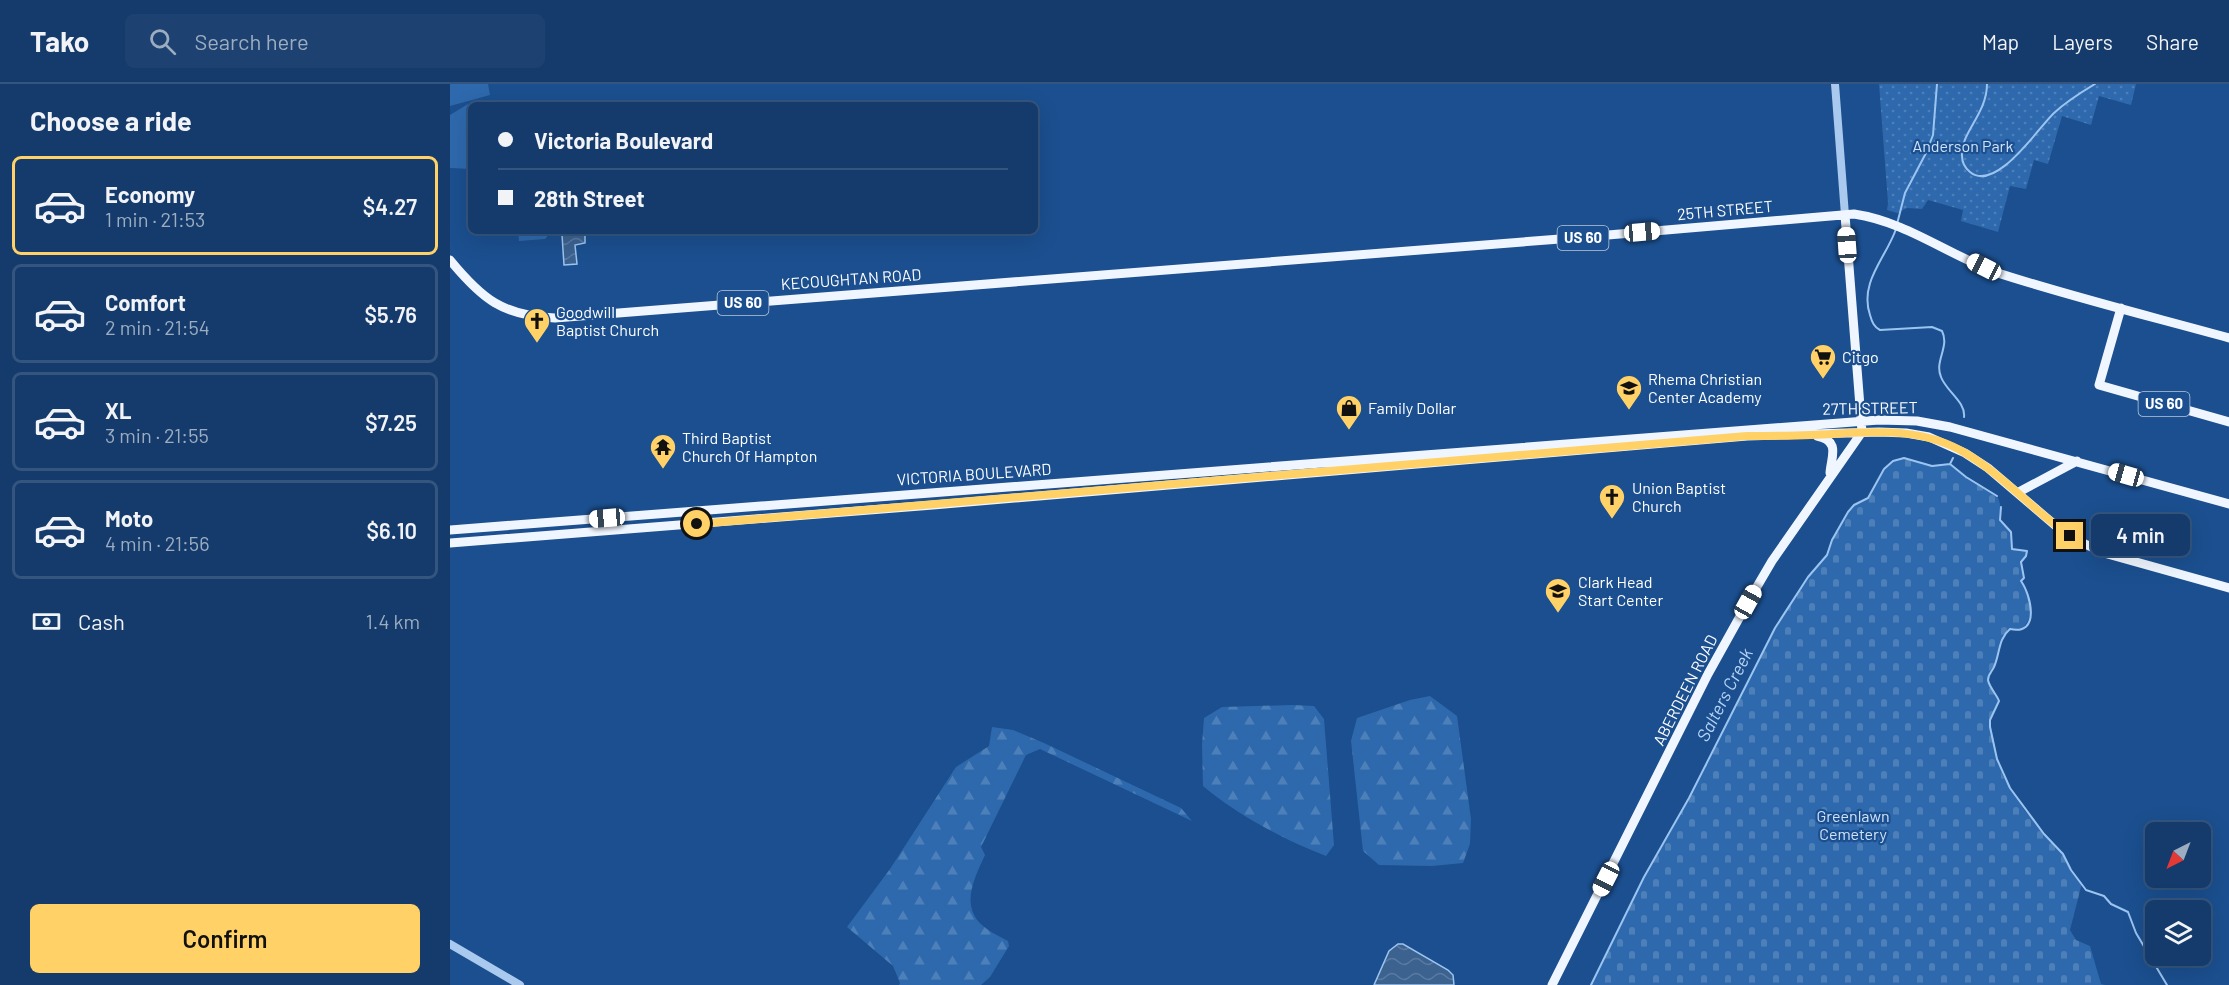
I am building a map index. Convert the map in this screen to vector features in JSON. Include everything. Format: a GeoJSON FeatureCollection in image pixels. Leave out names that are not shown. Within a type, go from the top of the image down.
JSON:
{"type":"FeatureCollection","features":[{"type":"Feature","properties":{"kind":"main road"},"geometry":{"type":"LineString","coordinates":[[1845,215],[1862,432]]}},
{"type":"Feature","properties":{"kind":"main road","name":"25TH STREET"},"geometry":{"type":"LineString","coordinates":[[1203,267],[1862,215],[1888,222],[2001,274],[2229,338]]}},
{"type":"Feature","properties":{"kind":"main road","name":"KECOUGHTAN ROAD"},"geometry":{"type":"LineString","coordinates":[[450,260],[473,287],[502,308],[531,317],[555,318],[1203,267]]}},
{"type":"Feature","properties":{"kind":"main road","name":"US 60"},"geometry":{"type":"LineString","coordinates":[[2121,308],[2099,385],[2229,422]]}},
{"type":"Feature","properties":{"kind":"main road","name":"27TH STREET"},"geometry":{"type":"LineString","coordinates":[[1501,452],[1861,421],[1930,422],[2229,504]]}},
{"type":"Feature","properties":{"kind":"main road","name":"27TH STREET"},"geometry":{"type":"LineString","coordinates":[[1501,452],[1747,436],[1862,432],[1918,434],[1944,442],[1988,468],[2056,526],[2085,544],[2104,552],[2229,588]]}},
{"type":"Feature","properties":{"kind":"main road","name":"ABERDEEN ROAD"},"geometry":{"type":"LineString","coordinates":[[1552,985],[1708,674],[1757,585],[1862,432]]}},
{"type":"Feature","properties":{"kind":"main road"},"geometry":{"type":"LineString","coordinates":[[1812,435],[1826,439],[1832,445],[1834,456],[1830,476]]}},
{"type":"Feature","properties":{"kind":"main road","name":"VICTORIA BOULEVARD"},"geometry":{"type":"LineString","coordinates":[[450,530],[1501,452]]}},
{"type":"Feature","properties":{"kind":"main road","name":"VICTORIA BOULEVARD"},"geometry":{"type":"LineString","coordinates":[[450,543],[933,505],[1501,452]]}},
{"type":"Feature","properties":{"kind":"main road"},"geometry":{"type":"LineString","coordinates":[[2017,493],[2077,461]]}},
{"type":"Feature","properties":{"kind":"street"},"geometry":{"type":"LineString","coordinates":[[1835,84],[1845,215]]}},
{"type":"Feature","properties":{"kind":"street"},"geometry":{"type":"LineString","coordinates":[[450,944],[520,985]]}},
{"type":"Feature","properties":{"kind":"green space"},"geometry":{"type":"Polygon","coordinates":[[[450,84],[488,84],[490,95],[450,106],[450,84]]]}},
{"type":"Feature","properties":{"kind":"green space","name":"Anderson Park"},"geometry":{"type":"Polygon","coordinates":[[[1879,84],[2136,84],[2131,105],[2099,96],[2091,125],[2062,116],[2048,164],[2034,160],[2026,189],[2010,186],[1998,232],[1961,221],[1963,210],[1928,200],[1922,209],[1907,208],[1897,213],[1887,210],[1879,84]]]}},
{"type":"Feature","properties":{"kind":"green space"},"geometry":{"type":"Polygon","coordinates":[[[468,104],[468,169],[450,168],[450,115],[468,104]]]}},
{"type":"Feature","properties":{"kind":"green space"},"geometry":{"type":"Polygon","coordinates":[[[518,234],[547,234],[545,239],[519,241],[518,234]]]}},
{"type":"Feature","properties":{"kind":"green space","name":"Greenlawn Cemetery"},"geometry":{"type":"Polygon","coordinates":[[[1904,458],[1932,466],[1950,464],[1995,494],[2000,504],[2000,522],[2011,533],[2012,549],[2027,551],[2021,562],[2024,578],[2021,581],[2030,599],[2031,612],[2022,629],[2009,629],[2000,643],[1996,663],[1988,679],[1999,701],[1990,720],[1997,759],[2003,776],[2025,811],[2063,854],[2074,875],[2082,883],[2070,930],[2076,940],[2090,946],[2101,984],[2105,985],[1591,985],[1644,877],[1672,830],[1782,615],[1808,577],[1827,555],[1832,540],[1852,507],[1868,498],[1886,466],[1904,458]]]}},
{"type":"Feature","properties":{"kind":"green space"},"geometry":{"type":"Polygon","coordinates":[[[1430,696],[1457,716],[1471,819],[1470,844],[1463,863],[1432,866],[1379,865],[1363,851],[1351,741],[1357,718],[1410,700],[1430,696]]]}},
{"type":"Feature","properties":{"kind":"green space"},"geometry":{"type":"Polygon","coordinates":[[[1314,706],[1324,719],[1334,845],[1326,856],[1262,826],[1203,786],[1204,718],[1222,707],[1314,706]]]}},
{"type":"Feature","properties":{"kind":"green space"},"geometry":{"type":"Polygon","coordinates":[[[992,727],[1013,730],[1044,743],[1181,808],[1192,821],[1040,749],[1026,755],[981,847],[985,855],[971,894],[973,912],[978,921],[1008,941],[1009,946],[990,977],[981,985],[899,985],[893,966],[847,927],[890,869],[956,767],[989,746],[992,727]]]}},
{"type":"Feature","properties":{"kind":"water"},"geometry":{"type":"Polygon","coordinates":[[[585,234],[585,243],[575,245],[577,264],[564,265],[562,235],[585,234]]]}},
{"type":"Feature","properties":{"kind":"water"},"geometry":{"type":"Polygon","coordinates":[[[1398,944],[1403,944],[1448,970],[1453,975],[1454,985],[1374,985],[1389,951],[1398,944]]]}},
{"type":"Feature","properties":{"kind":"waterway","name":"Salters Creek"},"geometry":{"type":"LineString","coordinates":[[1897,224],[1905,193],[1933,135],[1937,84]]}},
{"type":"Feature","properties":{"kind":"waterway","name":"Salters Creek"},"geometry":{"type":"LineString","coordinates":[[1987,84],[1983,105],[1962,148],[1965,167],[1980,176],[1992,174],[2004,167],[2054,113],[2095,84]]}},
{"type":"Feature","properties":{"kind":"waterway","name":"Salters Creek"},"geometry":{"type":"LineString","coordinates":[[1896,229],[1875,270],[1868,292],[1872,320],[1880,330],[1932,327],[1942,331],[1944,343],[1939,371],[1944,382],[1962,406],[1964,417]]}},
{"type":"Feature","properties":{"kind":"waterway","name":"Salters Creek"},"geometry":{"type":"LineString","coordinates":[[1591,985],[1644,877],[1689,798],[1775,628],[1808,577],[1827,555],[1832,540],[1848,512],[1854,505],[1868,498],[1884,469],[1893,461],[1904,458],[1932,466],[1950,464],[1953,458]]}},
{"type":"Feature","properties":{"kind":"waterway"},"geometry":{"type":"LineString","coordinates":[[1950,464],[1997,496]]}},
{"type":"Feature","properties":{"kind":"waterway"},"geometry":{"type":"LineString","coordinates":[[2001,507],[2000,520],[2011,532],[2012,549],[2027,551],[2021,562],[2024,578],[2021,581],[2028,595],[2031,613],[2030,621],[2026,626],[2020,630],[2010,629],[2006,633],[1988,678],[1999,701],[1990,720],[1997,759],[2010,788],[2044,834],[2063,854],[2071,870],[2086,890],[2104,896],[2111,904],[2128,912],[2136,933],[2167,985]]}},
{"type":"Feature","properties":{"kind":"place","name":"Goodwill Baptist Church"},"geometry":{"type":"Point","coordinates":[537,344]}},
{"type":"Feature","properties":{"kind":"place","name":"Citgo"},"geometry":{"type":"Point","coordinates":[1823,380]}},
{"type":"Feature","properties":{"kind":"place","name":"Rhema Christian Center Academy"},"geometry":{"type":"Point","coordinates":[1629,411]}},
{"type":"Feature","properties":{"kind":"place","name":"Family Dollar"},"geometry":{"type":"Point","coordinates":[1349,431]}},
{"type":"Feature","properties":{"kind":"place","name":"Third Baptist Church Of Hampton"},"geometry":{"type":"Point","coordinates":[663,470]}},
{"type":"Feature","properties":{"kind":"place","name":"Union Baptist Church"},"geometry":{"type":"Point","coordinates":[1612,520]}},
{"type":"Feature","properties":{"kind":"place","name":"Clark Head Start Center"},"geometry":{"type":"Point","coordinates":[1558,614]}},
{"type":"Feature","properties":{"kind":"route"},"geometry":{"type":"LineString","coordinates":[[697,524],[1747,436],[1879,432],[1918,434],[1944,442],[1965,453],[1988,468],[2070,536]]}}]}
